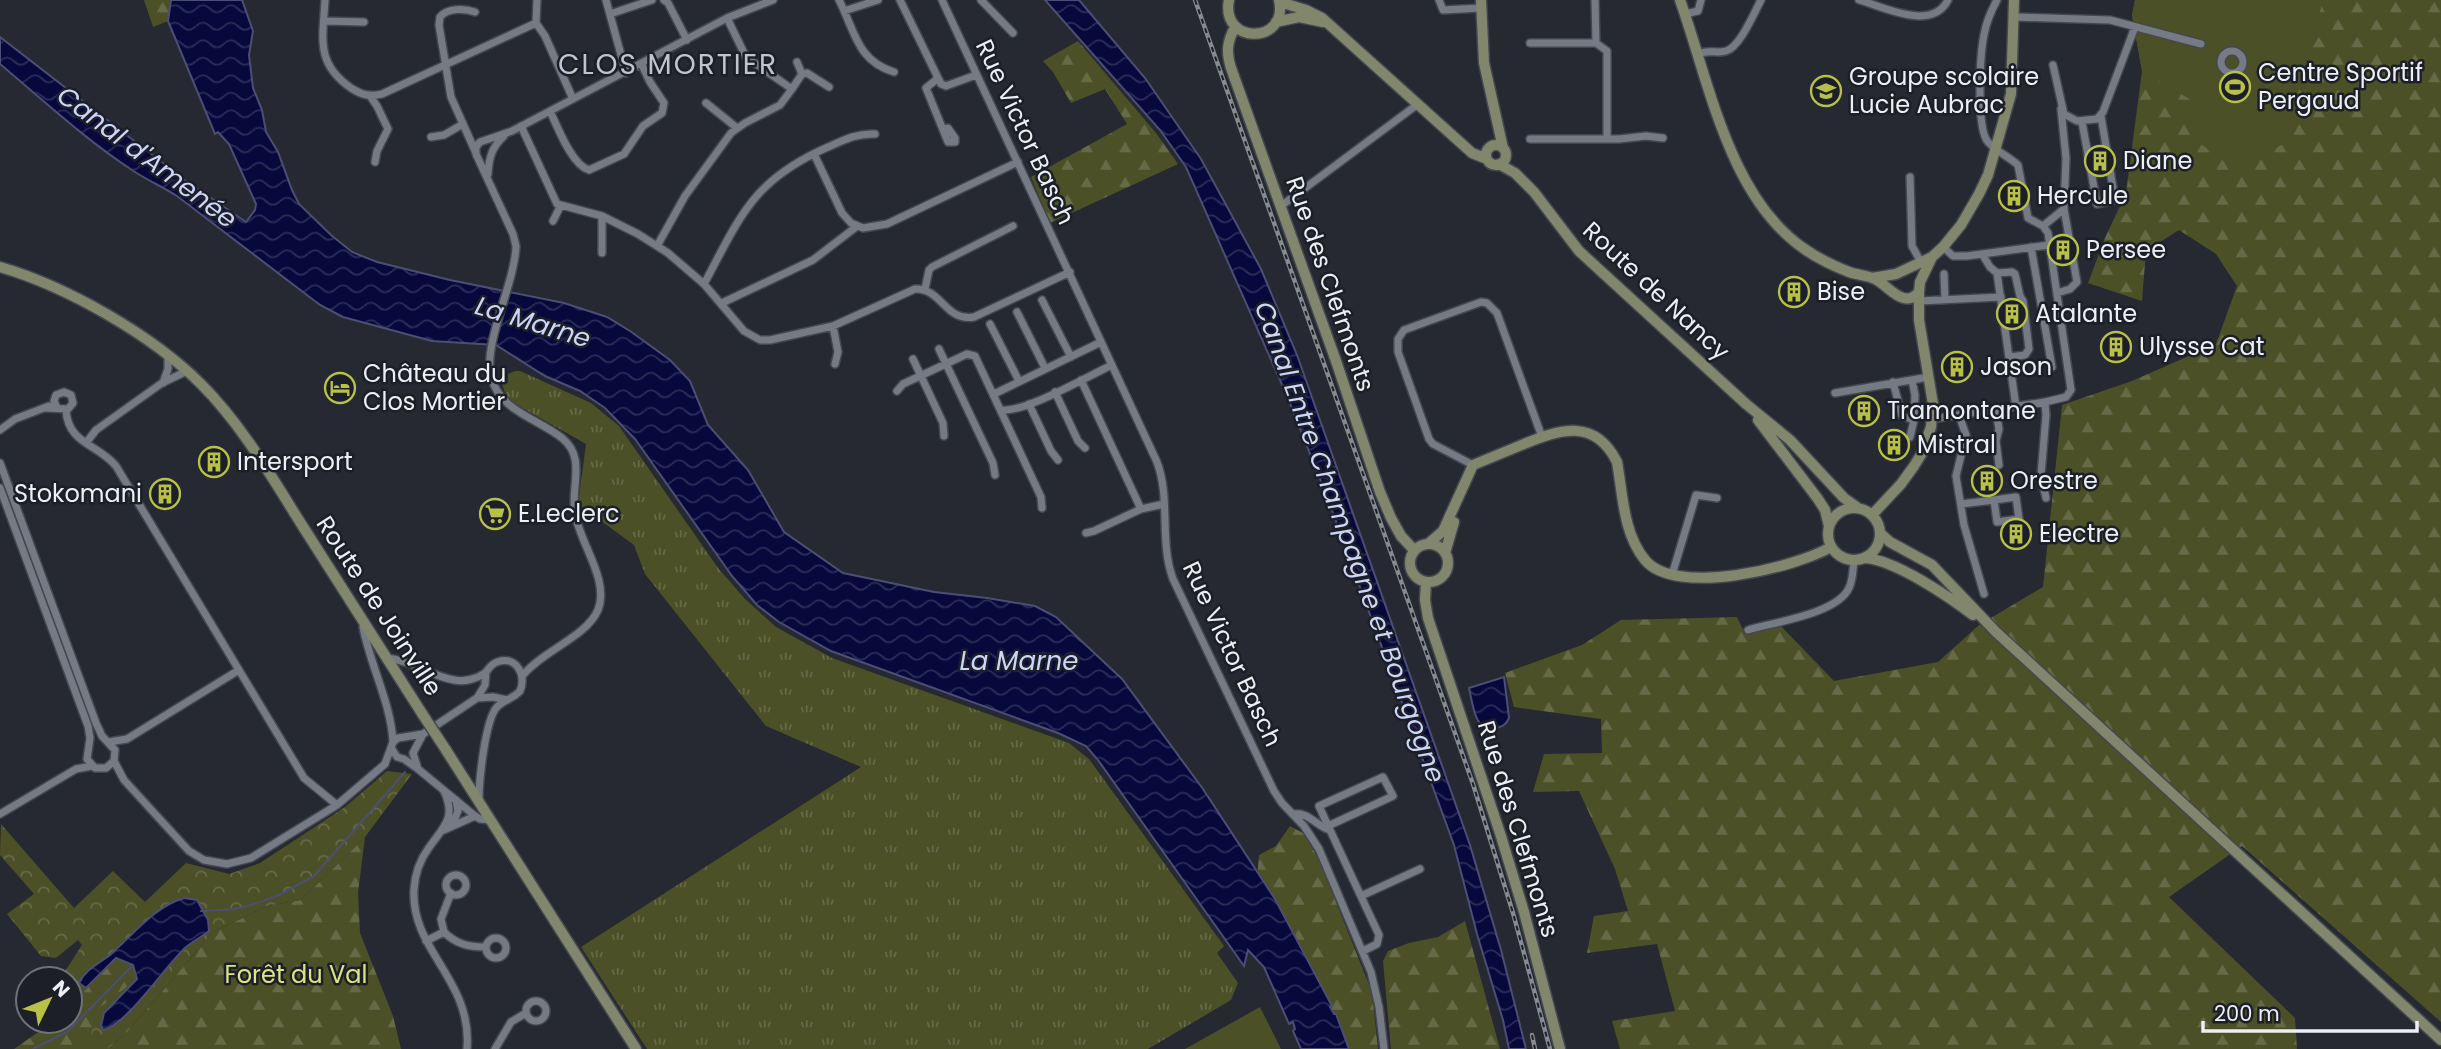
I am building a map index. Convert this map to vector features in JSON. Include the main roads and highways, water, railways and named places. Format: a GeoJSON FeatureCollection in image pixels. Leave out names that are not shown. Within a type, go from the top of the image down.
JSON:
{"type":"FeatureCollection","features":[{"type":"Feature","properties":{"kind":"main road"},"geometry":{"type":"LineString","coordinates":[[1229,0],[1228,16],[1235,27],[1247,33],[1260,34],[1276,22],[1280,11],[1279,1]]}},
{"type":"Feature","properties":{"kind":"main road"},"geometry":{"type":"LineString","coordinates":[[1680,0],[1732,150],[1766,212],[1791,239],[1814,255],[1850,272],[1872,278],[1896,294],[1919,320]]}},
{"type":"Feature","properties":{"kind":"main road"},"geometry":{"type":"LineString","coordinates":[[1896,294],[1893,279],[1900,272],[1931,257],[1943,247],[1961,225],[1988,176],[2011,94],[2014,0]]}},
{"type":"Feature","properties":{"kind":"main road","name":"Route de Nancy"},"geometry":{"type":"LineString","coordinates":[[1279,1],[1307,10],[1329,24],[1465,147],[1496,154],[1534,192],[1578,251],[1745,404],[1790,440],[1844,498],[1858,508]]}},
{"type":"Feature","properties":{"kind":"main road"},"geometry":{"type":"LineString","coordinates":[[1481,4],[1484,63],[1499,125],[1496,154]]}},
{"type":"Feature","properties":{"kind":"main road"},"geometry":{"type":"LineString","coordinates":[[1276,22],[1299,18],[1329,24]]}},
{"type":"Feature","properties":{"kind":"main road","name":"Rue des Clefmonts"},"geometry":{"type":"LineString","coordinates":[[1235,27],[1228,43],[1227,55],[1380,492],[1391,519],[1414,550]]}},
{"type":"Feature","properties":{"kind":"main road"},"geometry":{"type":"LineString","coordinates":[[1896,294],[1911,299],[1919,292],[1931,257]]}},
{"type":"Feature","properties":{"kind":"main road","name":"Route de Joinville"},"geometry":{"type":"LineString","coordinates":[[2,267],[90,306],[168,356],[187,371],[220,405],[250,444],[636,1049]]}},
{"type":"Feature","properties":{"kind":"main road"},"geometry":{"type":"LineString","coordinates":[[1872,278],[1913,272],[1919,292],[1919,320],[1933,404],[1927,440],[1914,466],[1872,515]]}},
{"type":"Feature","properties":{"kind":"main road","name":"Route de Nancy"},"geometry":{"type":"LineString","coordinates":[[1745,404],[1818,499],[1825,510],[1829,526]]}},
{"type":"Feature","properties":{"kind":"main road"},"geometry":{"type":"LineString","coordinates":[[1429,544],[1439,547],[1448,561],[1446,573],[1437,581],[1426,582],[1416,578],[1410,569],[1410,559],[1414,550],[1429,544],[1443,531],[1473,465],[1542,437],[1564,430],[1581,430],[1606,445],[1618,462],[1626,520],[1635,546],[1647,563],[1659,572],[1706,577],[1760,570],[1792,564],[1831,547]]}},
{"type":"Feature","properties":{"kind":"main road"},"geometry":{"type":"LineString","coordinates":[[1445,553],[1461,505],[1462,493]]}},
{"type":"Feature","properties":{"kind":"main road"},"geometry":{"type":"LineString","coordinates":[[1859,559],[1876,548],[1880,533],[1878,523],[1872,515],[1858,508],[1840,511],[1829,526],[1828,540],[1840,557],[1859,559],[1879,561],[1930,585],[1996,632]]}},
{"type":"Feature","properties":{"kind":"main road"},"geometry":{"type":"LineString","coordinates":[[1880,533],[1890,542],[1932,565],[1996,632],[2441,1040]]}},
{"type":"Feature","properties":{"kind":"main road","name":"Rue des Clefmonts"},"geometry":{"type":"LineString","coordinates":[[1426,582],[1428,618],[1500,833],[1560,1049]]}},
{"type":"Feature","properties":{"kind":"water","name":"La Marne"},"geometry":{"type":"Polygon","coordinates":[[[171,0],[242,0],[253,31],[249,55],[253,88],[262,110],[266,132],[278,152],[299,204],[352,252],[377,262],[564,303],[607,317],[670,360],[690,381],[708,425],[748,470],[784,532],[843,573],[934,592],[1035,606],[1056,617],[1122,679],[1203,789],[1275,899],[1336,1014],[1349,1049],[1301,1049],[1293,1031],[1293,1022],[1289,1024],[1264,967],[1248,950],[1244,966],[1086,746],[1058,733],[831,651],[779,622],[757,605],[732,576],[635,439],[605,408],[580,391],[545,376],[496,345],[432,341],[343,317],[320,305],[177,196],[135,172],[100,147],[0,64],[0,37],[186,181],[246,222],[256,204],[229,144],[218,132],[215,134],[168,21],[171,0]]]}},
{"type":"Feature","properties":{"kind":"water","name":"Canal Entre Champagne et Bourgogne"},"geometry":{"type":"Polygon","coordinates":[[[1045,0],[1079,0],[1145,78],[1201,159],[1261,269],[1297,355],[1470,845],[1526,1049],[1509,1049],[1454,845],[1326,494],[1287,396],[1186,167],[1160,130],[1045,0]]]}},
{"type":"Feature","properties":{"kind":"water"},"geometry":{"type":"Polygon","coordinates":[[[1504,677],[1509,718],[1503,726],[1489,729],[1483,727],[1476,716],[1469,688],[1504,677]]]}},
{"type":"Feature","properties":{"kind":"water"},"geometry":{"type":"Polygon","coordinates":[[[184,898],[197,900],[208,920],[209,931],[186,947],[123,1018],[103,1030],[101,1026],[104,1013],[137,979],[133,965],[116,958],[86,988],[84,976],[145,921],[173,902],[184,898]]]}},
{"type":"Feature","properties":{"kind":"waterway"},"geometry":{"type":"LineString","coordinates":[[201,911],[235,909],[258,903],[314,876],[405,772]]}},
{"type":"Feature","properties":{"kind":"waterway"},"geometry":{"type":"LineString","coordinates":[[33,1049],[67,1032],[133,965]]}},
{"type":"Feature","properties":{"kind":"railway"},"geometry":{"type":"LineString","coordinates":[[1195,0],[1473,784],[1513,913],[1550,1049]]}},
{"type":"Feature","properties":{"kind":"railway"},"geometry":{"type":"LineString","coordinates":[[1532,1035],[1535,1049]]}},
{"type":"Feature","properties":{"kind":"place","name":"Centre Sportif Pergaud"},"geometry":{"type":"Point","coordinates":[2235,87]}},
{"type":"Feature","properties":{"kind":"place","name":"Groupe scolaire Lucie Aubrac"},"geometry":{"type":"Point","coordinates":[1826,91]}},
{"type":"Feature","properties":{"kind":"place","name":"Diane"},"geometry":{"type":"Point","coordinates":[2100,161]}},
{"type":"Feature","properties":{"kind":"place","name":"Hercule"},"geometry":{"type":"Point","coordinates":[2014,196]}},
{"type":"Feature","properties":{"kind":"place","name":"Persee"},"geometry":{"type":"Point","coordinates":[2063,250]}},
{"type":"Feature","properties":{"kind":"place","name":"Bise"},"geometry":{"type":"Point","coordinates":[1794,292]}},
{"type":"Feature","properties":{"kind":"place","name":"Atalante"},"geometry":{"type":"Point","coordinates":[2012,314]}},
{"type":"Feature","properties":{"kind":"place","name":"Ulysse Cat"},"geometry":{"type":"Point","coordinates":[2116,347]}},
{"type":"Feature","properties":{"kind":"place","name":"Jason"},"geometry":{"type":"Point","coordinates":[1957,367]}},
{"type":"Feature","properties":{"kind":"place","name":"Château du Clos Mortier"},"geometry":{"type":"Point","coordinates":[340,388]}},
{"type":"Feature","properties":{"kind":"place","name":"Tramontane"},"geometry":{"type":"Point","coordinates":[1864,411]}},
{"type":"Feature","properties":{"kind":"place","name":"Mistral"},"geometry":{"type":"Point","coordinates":[1894,445]}},
{"type":"Feature","properties":{"kind":"place","name":"Intersport"},"geometry":{"type":"Point","coordinates":[214,462]}},
{"type":"Feature","properties":{"kind":"place","name":"Orestre"},"geometry":{"type":"Point","coordinates":[1987,481]}},
{"type":"Feature","properties":{"kind":"place","name":"Stokomani"},"geometry":{"type":"Point","coordinates":[165,494]}},
{"type":"Feature","properties":{"kind":"place","name":"E.Leclerc"},"geometry":{"type":"Point","coordinates":[495,514]}},
{"type":"Feature","properties":{"kind":"place","name":"Electre"},"geometry":{"type":"Point","coordinates":[2016,534]}},
{"type":"Feature","properties":{"kind":"district","name":"CLOS MORTIER"},"geometry":{"type":"Point","coordinates":[668,64]}},
{"type":"Feature","properties":{"kind":"water label","name":"Canal d'Amenée"},"geometry":{"type":"Point","coordinates":[147,157]}},
{"type":"Feature","properties":{"kind":"park label","name":"Forêt du Val"},"geometry":{"type":"Point","coordinates":[296,975]}}]}
